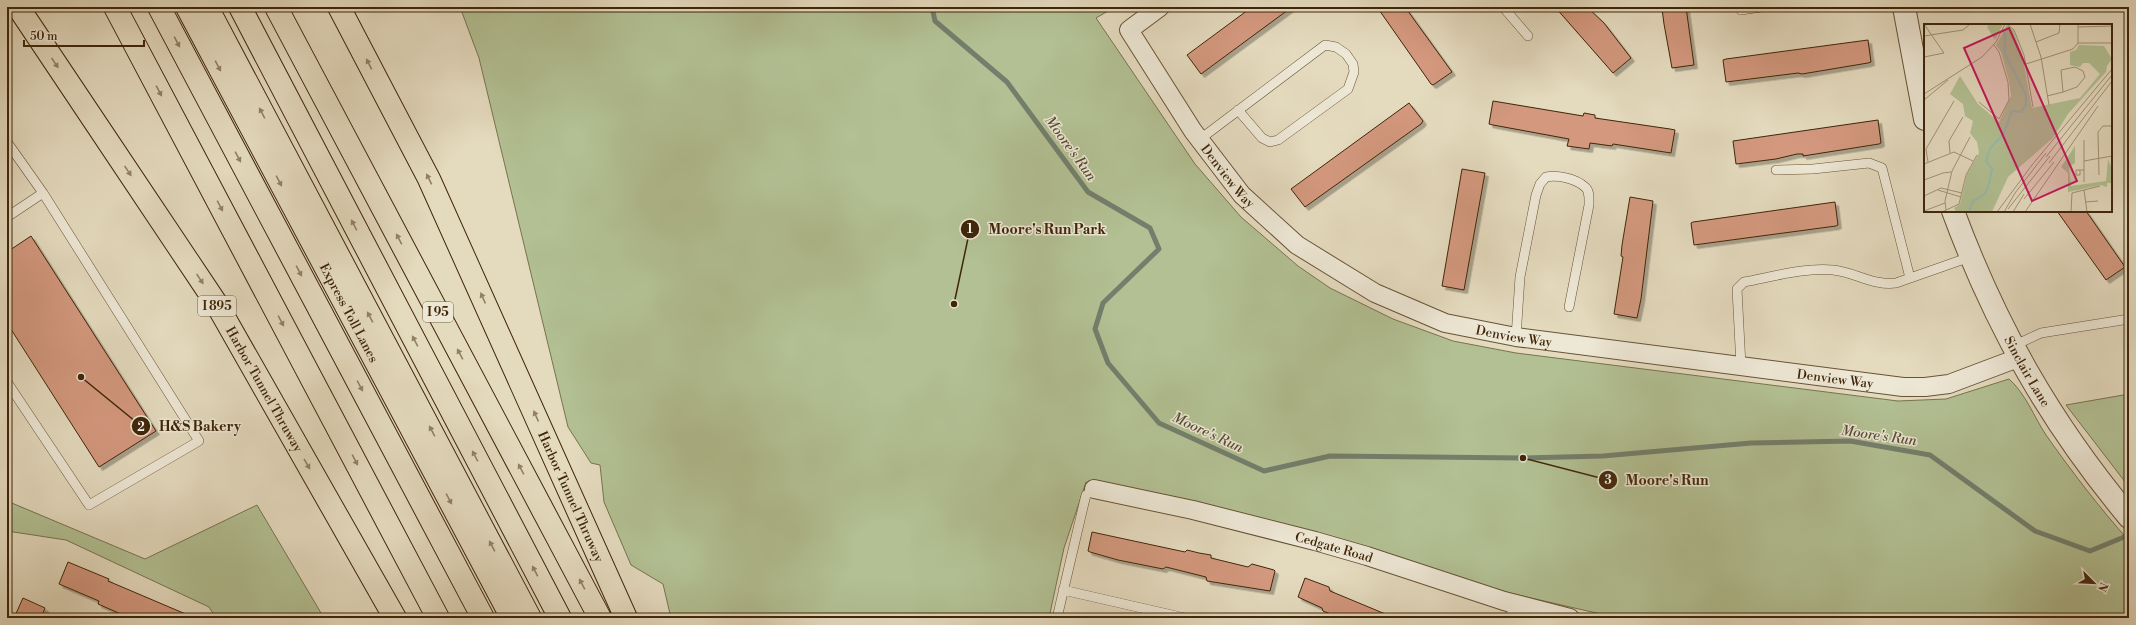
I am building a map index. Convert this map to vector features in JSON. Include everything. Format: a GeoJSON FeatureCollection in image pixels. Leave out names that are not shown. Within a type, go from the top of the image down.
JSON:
{"type":"FeatureCollection","features":[{"type":"Feature","properties":{"kind":"highway","name":"Harbor Tunnel Thruway"},"geometry":{"type":"LineString","coordinates":[[18,7],[216,303],[395,618]]}},
{"type":"Feature","properties":{"kind":"highway"},"geometry":{"type":"LineString","coordinates":[[115,7],[438,618]]}},
{"type":"Feature","properties":{"kind":"highway","name":"Express Toll Lanes"},"geometry":{"type":"LineString","coordinates":[[159,7],[483,618]]}},
{"type":"Feature","properties":{"kind":"highway","name":"Express Toll Lanes"},"geometry":{"type":"LineString","coordinates":[[187,7],[319,238],[530,618]]}},
{"type":"Feature","properties":{"kind":"highway","name":"Express Toll Lanes"},"geometry":{"type":"LineString","coordinates":[[206,7],[319,238],[512,618]]}},
{"type":"Feature","properties":{"kind":"highway"},"geometry":{"type":"LineString","coordinates":[[240,7],[560,618]]}},
{"type":"Feature","properties":{"kind":"highway","name":"I 95"},"geometry":{"type":"LineString","coordinates":[[276,7],[600,618]]}},
{"type":"Feature","properties":{"kind":"highway","name":"Harbor Tunnel Thruway"},"geometry":{"type":"LineString","coordinates":[[340,7],[429,179],[626,618]]}},
{"type":"Feature","properties":{"kind":"street","name":"Denview Way"},"geometry":{"type":"LineString","coordinates":[[1160,7],[1129,30],[1199,140],[1242,195],[1304,249],[1376,293],[1445,323],[1516,337],[1904,386],[1925,387],[1949,384],[2015,352]]}},
{"type":"Feature","properties":{"kind":"street"},"geometry":{"type":"LineString","coordinates":[[1904,7],[1924,114]]}},
{"type":"Feature","properties":{"kind":"street","name":"Sinclair Lane"},"geometry":{"type":"LineString","coordinates":[[1953,212],[1970,257],[2015,352],[2062,429],[2123,510]]}},
{"type":"Feature","properties":{"kind":"street","name":"Cedgate Road"},"geometry":{"type":"LineString","coordinates":[[1094,489],[1193,510],[1315,541],[1512,610],[1570,618]]}},
{"type":"Feature","properties":{"kind":"lane"},"geometry":{"type":"LineString","coordinates":[[1503,7],[1528,36]]}},
{"type":"Feature","properties":{"kind":"lane"},"geometry":{"type":"LineString","coordinates":[[1740,7],[1741,10],[1761,7]]}},
{"type":"Feature","properties":{"kind":"lane"},"geometry":{"type":"LineString","coordinates":[[1199,140],[1238,110],[1325,46],[1336,47],[1346,54],[1353,64],[1354,72],[1348,88],[1278,140],[1270,142],[1262,138],[1238,110]]}},
{"type":"Feature","properties":{"kind":"lane"},"geometry":{"type":"LineString","coordinates":[[7,142],[43,193],[199,441],[90,505],[7,382]]}},
{"type":"Feature","properties":{"kind":"lane"},"geometry":{"type":"LineString","coordinates":[[1776,170],[1813,169],[1869,163],[1882,168],[1910,278]]}},
{"type":"Feature","properties":{"kind":"lane"},"geometry":{"type":"LineString","coordinates":[[1516,337],[1520,278],[1536,195],[1540,184],[1546,177],[1554,175],[1572,180],[1585,187],[1589,194],[1589,205],[1569,307]]}},
{"type":"Feature","properties":{"kind":"lane"},"geometry":{"type":"LineString","coordinates":[[7,217],[43,193]]}},
{"type":"Feature","properties":{"kind":"lane"},"geometry":{"type":"LineString","coordinates":[[1741,366],[1737,290],[1744,282],[1820,269],[1834,270],[1886,284],[1910,278],[1970,257]]}},
{"type":"Feature","properties":{"kind":"lane"},"geometry":{"type":"LineString","coordinates":[[2015,352],[2041,333],[2129,318]]}},
{"type":"Feature","properties":{"kind":"lane"},"geometry":{"type":"LineString","coordinates":[[1056,618],[1086,495],[1094,489]]}},
{"type":"Feature","properties":{"kind":"lane"},"geometry":{"type":"LineString","coordinates":[[1064,590],[1185,618]]}},
{"type":"Feature","properties":{"kind":"green space"},"geometry":{"type":"Polygon","coordinates":[[[460,7],[1115,7],[1096,18],[1195,164],[1241,217],[1298,266],[1330,288],[1393,319],[1453,341],[1516,353],[1898,401],[1946,399],[2009,379],[2020,392],[2046,435],[2066,462],[2096,502],[2129,541],[2129,618],[1618,618],[1483,587],[1379,551],[1086,482],[1064,548],[1049,618],[671,618],[663,584],[631,565],[604,502],[600,465],[591,463],[568,427],[479,58],[460,7]]]}},
{"type":"Feature","properties":{"kind":"green space"},"geometry":{"type":"Polygon","coordinates":[[[2129,394],[2129,487],[2066,405],[2129,394]]]}},
{"type":"Feature","properties":{"kind":"green space"},"geometry":{"type":"Polygon","coordinates":[[[7,501],[145,559],[257,505],[324,618],[216,618],[209,607],[66,540],[7,531],[7,501]]]}},
{"type":"Feature","properties":{"kind":"building"},"geometry":{"type":"Polygon","coordinates":[[[1252,7],[1292,7],[1201,74],[1187,55],[1252,7]]]}},
{"type":"Feature","properties":{"kind":"building"},"geometry":{"type":"Polygon","coordinates":[[[1377,7],[1405,7],[1452,72],[1433,85],[1431,84],[1377,7]]]}},
{"type":"Feature","properties":{"kind":"building"},"geometry":{"type":"Polygon","coordinates":[[[1555,7],[1587,7],[1604,23],[1631,58],[1613,73],[1555,7]]]}},
{"type":"Feature","properties":{"kind":"building"},"geometry":{"type":"Polygon","coordinates":[[[1664,7],[1686,7],[1694,65],[1672,68],[1662,9],[1664,7]]]}},
{"type":"Feature","properties":{"kind":"building"},"geometry":{"type":"Polygon","coordinates":[[[1868,40],[1871,62],[1868,63],[1802,74],[1798,73],[1726,82],[1723,60],[1726,59],[1868,40]]]}},
{"type":"Feature","properties":{"kind":"building"},"geometry":{"type":"Polygon","coordinates":[[[1493,101],[1583,116],[1584,113],[1595,115],[1595,118],[1675,130],[1671,153],[1613,144],[1612,146],[1590,143],[1589,149],[1567,146],[1569,139],[1489,124],[1493,101]]]}},
{"type":"Feature","properties":{"kind":"building"},"geometry":{"type":"Polygon","coordinates":[[[1409,103],[1423,121],[1421,124],[1305,207],[1291,189],[1409,103]]]}},
{"type":"Feature","properties":{"kind":"building"},"geometry":{"type":"Polygon","coordinates":[[[1878,120],[1881,143],[1879,144],[1803,156],[1803,154],[1797,154],[1776,159],[1736,164],[1733,141],[1878,120]]]}},
{"type":"Feature","properties":{"kind":"building"},"geometry":{"type":"Polygon","coordinates":[[[1462,169],[1485,173],[1464,290],[1442,286],[1462,169]]]}},
{"type":"Feature","properties":{"kind":"building"},"geometry":{"type":"Polygon","coordinates":[[[1630,197],[1653,201],[1641,299],[1637,318],[1614,314],[1623,257],[1621,256],[1622,245],[1630,197]]]}},
{"type":"Feature","properties":{"kind":"building"},"geometry":{"type":"Polygon","coordinates":[[[1835,202],[1838,225],[1836,226],[1694,245],[1691,223],[1693,222],[1835,202]]]}},
{"type":"Feature","properties":{"kind":"building"},"geometry":{"type":"Polygon","coordinates":[[[2058,212],[2087,212],[2125,267],[2106,280],[2058,212]]]}},
{"type":"Feature","properties":{"kind":"building"},"geometry":{"type":"Polygon","coordinates":[[[31,236],[156,431],[99,467],[7,323],[7,252],[31,236]]]}},
{"type":"Feature","properties":{"kind":"building"},"geometry":{"type":"Polygon","coordinates":[[[1092,532],[1185,552],[1187,550],[1211,555],[1211,558],[1248,567],[1252,564],[1274,570],[1270,591],[1207,581],[1206,577],[1166,567],[1163,569],[1118,560],[1090,552],[1088,551],[1092,532]]]}},
{"type":"Feature","properties":{"kind":"building"},"geometry":{"type":"Polygon","coordinates":[[[68,562],[109,579],[108,581],[195,618],[130,618],[98,604],[99,601],[59,584],[68,562]]]}},
{"type":"Feature","properties":{"kind":"building"},"geometry":{"type":"Polygon","coordinates":[[[1305,578],[1329,587],[1330,591],[1395,618],[1341,618],[1323,611],[1322,608],[1298,597],[1305,578]]]}},
{"type":"Feature","properties":{"kind":"building"},"geometry":{"type":"Polygon","coordinates":[[[23,598],[45,608],[41,618],[14,618],[23,598]]]}},
{"type":"Feature","properties":{"kind":"waterway","name":"Moore's Run"},"geometry":{"type":"LineString","coordinates":[[932,7],[935,21],[1007,82],[1088,192],[1150,228],[1159,249],[1103,303],[1095,329],[1108,363],[1159,423],[1264,471],[1330,456],[1523,458],[1603,456],[1751,443],[1850,441],[1930,455],[2035,531],[2090,551],[2129,535]]}},
{"type":"Feature","properties":{"kind":"place","name":"Moore's Run Park"},"geometry":{"type":"Point","coordinates":[954,304]}},
{"type":"Feature","properties":{"kind":"place","name":"H&S Bakery"},"geometry":{"type":"Point","coordinates":[81,377]}},
{"type":"Feature","properties":{"kind":"place","name":"Moore's Run"},"geometry":{"type":"Point","coordinates":[1523,458]}}]}
